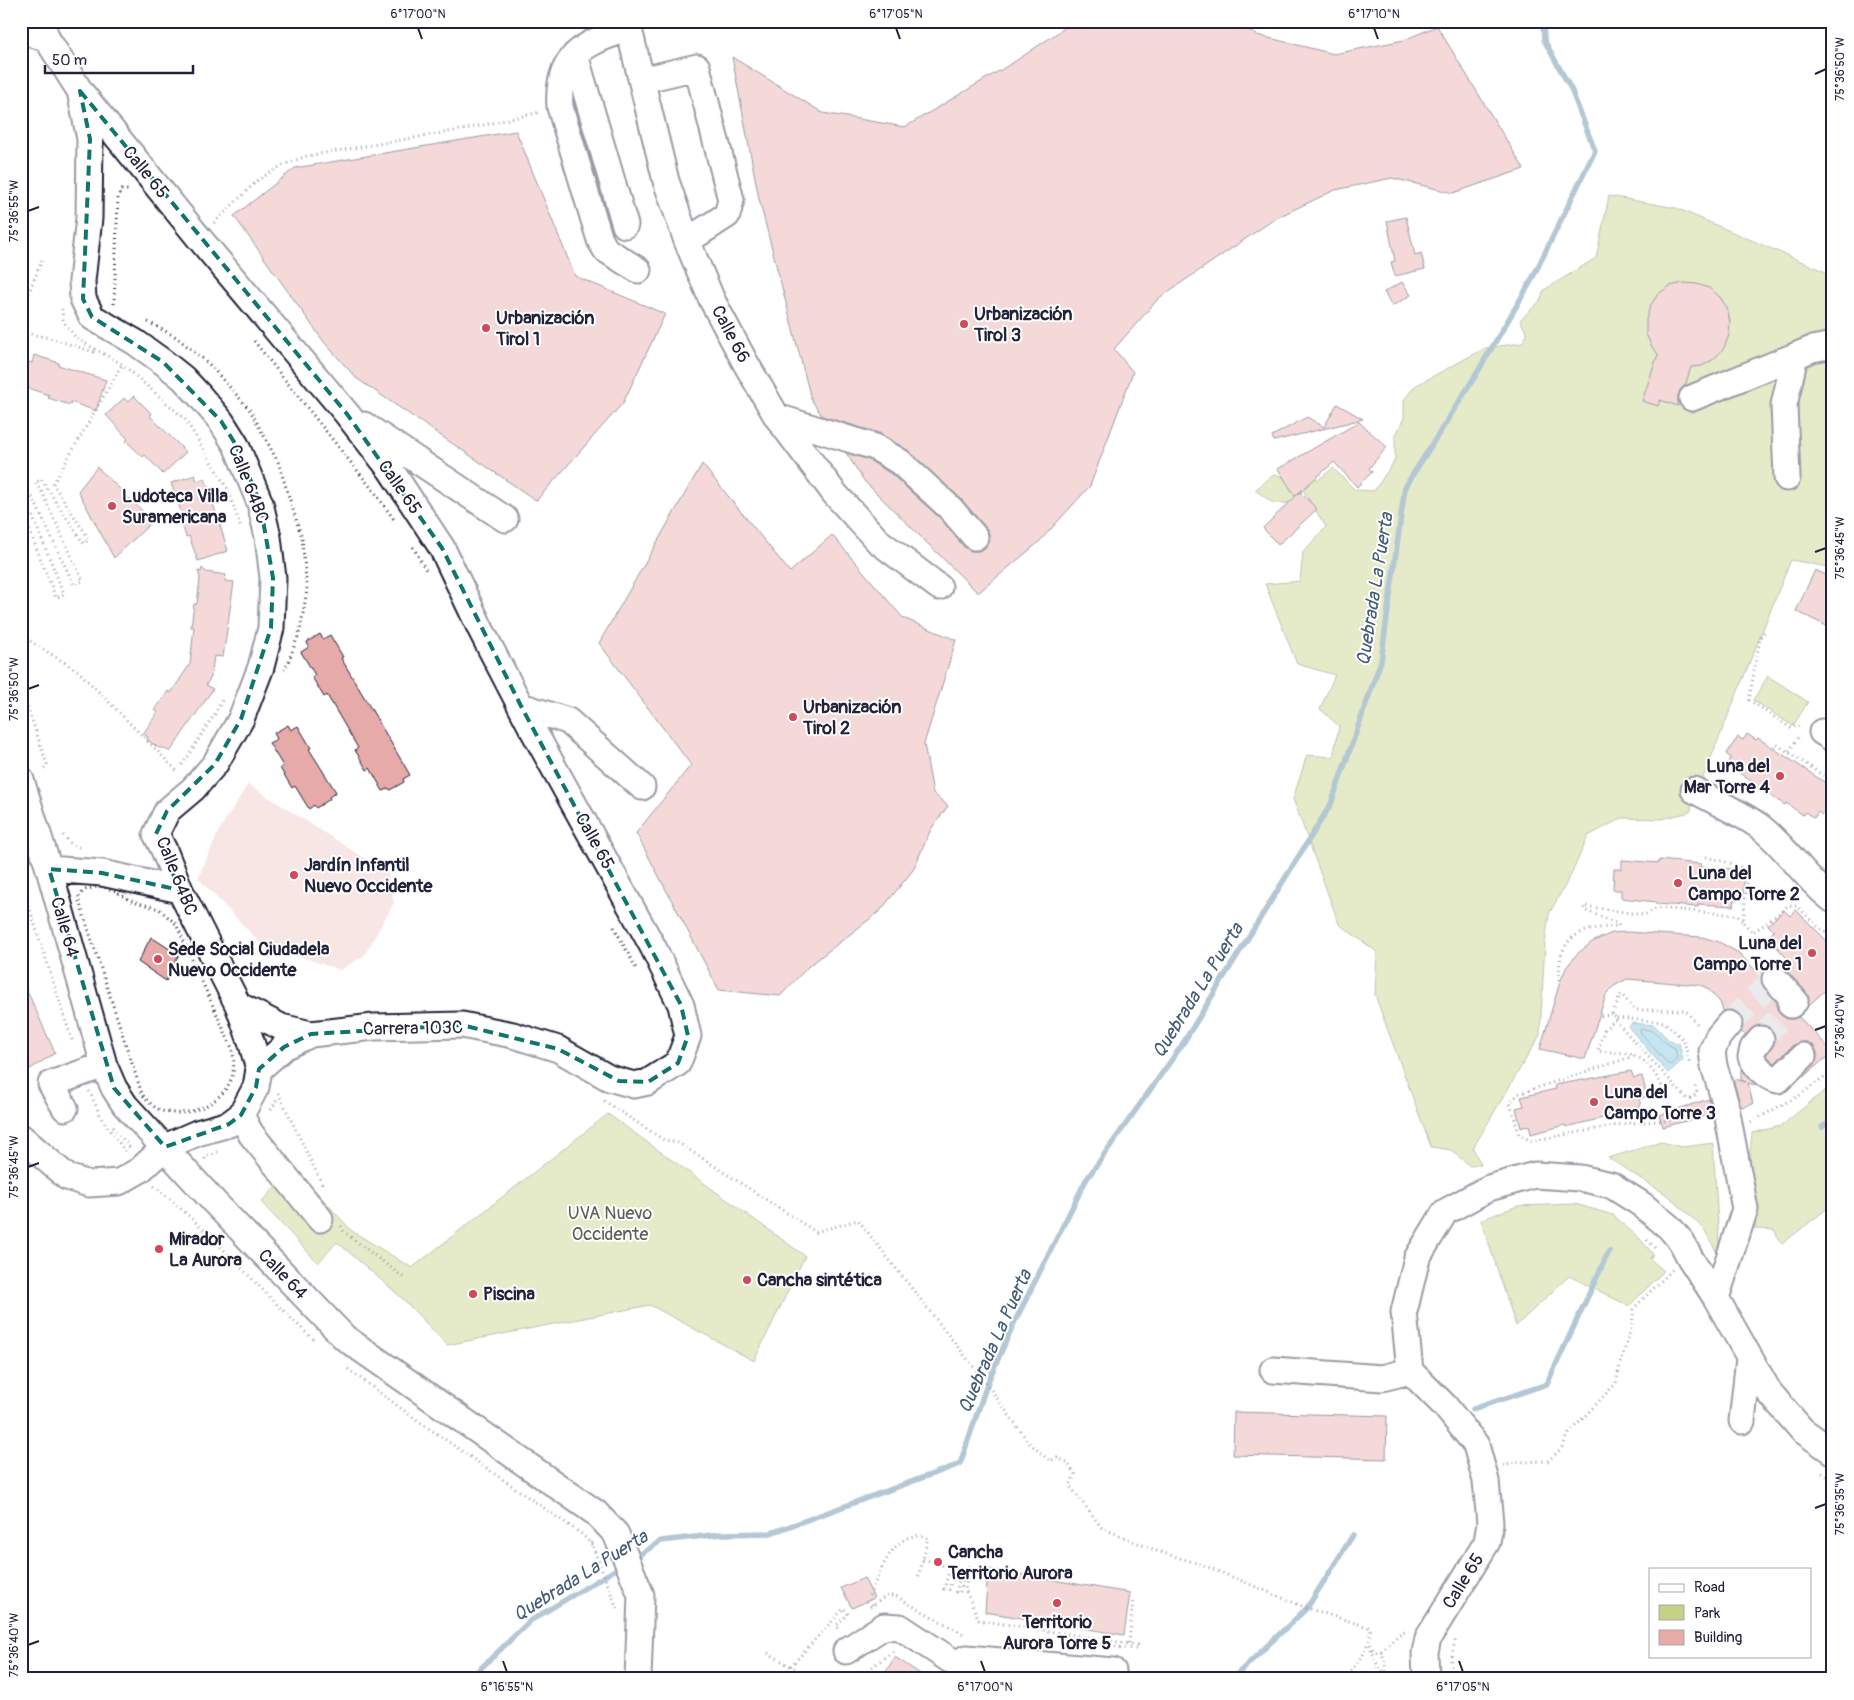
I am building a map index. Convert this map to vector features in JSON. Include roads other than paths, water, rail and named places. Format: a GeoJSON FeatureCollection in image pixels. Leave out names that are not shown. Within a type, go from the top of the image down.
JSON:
{"type":"FeatureCollection","features":[{"type":"Feature","properties":{"kind":"street"},"geometry":{"type":"LineString","coordinates":[[628,25],[604,36],[575,54],[562,76],[559,90],[560,107],[600,240],[606,250],[638,270]]}},
{"type":"Feature","properties":{"kind":"street","name":"Calle 66"},"geometry":{"type":"LineString","coordinates":[[628,25],[666,181],[687,241],[712,300],[744,362],[777,417],[835,494],[878,541],[939,587]]}},
{"type":"Feature","properties":{"kind":"street"},"geometry":{"type":"LineString","coordinates":[[21,30],[44,30]]}},
{"type":"Feature","properties":{"kind":"street","name":"Calle 65"},"geometry":{"type":"LineString","coordinates":[[44,30],[80,91],[199,238],[347,414],[390,470],[442,548],[482,632],[653,947],[681,1005]]}},
{"type":"Feature","properties":{"kind":"street"},"geometry":{"type":"LineString","coordinates":[[575,54],[625,225]]}},
{"type":"Feature","properties":{"kind":"street"},"geometry":{"type":"LineString","coordinates":[[642,80],[697,67],[731,200],[727,215],[687,241]]}},
{"type":"Feature","properties":{"kind":"street","name":"Calle 64BC"},"geometry":{"type":"LineString","coordinates":[[80,91],[90,139],[89,218],[82,281],[83,299],[92,317],[141,331],[220,421],[236,445],[248,471],[260,503],[268,537],[273,578],[271,628],[261,667],[241,719],[215,764],[181,779],[156,834],[180,890],[238,1005],[259,1069]]}},
{"type":"Feature","properties":{"kind":"street"},"geometry":{"type":"LineString","coordinates":[[1692,398],[1795,356],[1833,345]]}},
{"type":"Feature","properties":{"kind":"street"},"geometry":{"type":"LineString","coordinates":[[1787,478],[1784,404],[1795,356]]}},
{"type":"Feature","properties":{"kind":"street"},"geometry":{"type":"LineString","coordinates":[[347,414],[505,519]]}},
{"type":"Feature","properties":{"kind":"street"},"geometry":{"type":"LineString","coordinates":[[777,417],[875,446],[900,462],[950,508],[975,536]]}},
{"type":"Feature","properties":{"kind":"street"},"geometry":{"type":"LineString","coordinates":[[521,706],[568,721],[642,786]]}},
{"type":"Feature","properties":{"kind":"street","name":"Calle 64"},"geometry":{"type":"LineString","coordinates":[[33,780],[49,869],[104,1065],[114,1088],[125,1105],[345,1338],[596,1513],[616,1534],[641,1595],[638,1679]]}},
{"type":"Feature","properties":{"kind":"street"},"geometry":{"type":"LineString","coordinates":[[1694,790],[1759,826],[1789,855],[1822,892],[1833,900]]}},
{"type":"Feature","properties":{"kind":"street"},"geometry":{"type":"LineString","coordinates":[[49,869],[102,873],[180,890]]}},
{"type":"Feature","properties":{"kind":"street"},"geometry":{"type":"LineString","coordinates":[[1775,979],[1795,1001],[1790,1005]]}},
{"type":"Feature","properties":{"kind":"street"},"geometry":{"type":"LineString","coordinates":[[238,1005],[281,1027],[311,1034]]}},
{"type":"Feature","properties":{"kind":"street","name":"Carrera 103C"},"geometry":{"type":"LineString","coordinates":[[311,1034],[374,1027],[462,1025],[513,1035],[558,1049],[609,1078],[634,1084],[648,1082],[678,1063],[688,1036],[681,1005]]}},
{"type":"Feature","properties":{"kind":"street"},"geometry":{"type":"LineString","coordinates":[[1716,1298],[1745,1209],[1725,1102],[1714,1066],[1712,1051],[1718,1037],[1729,1024]]}},
{"type":"Feature","properties":{"kind":"street"},"geometry":{"type":"LineString","coordinates":[[21,1137],[67,1177],[90,1184],[119,1182],[140,1170],[165,1148],[197,1133],[229,1124],[241,1115],[256,1087],[259,1069],[284,1047],[311,1034]]}},
{"type":"Feature","properties":{"kind":"street"},"geometry":{"type":"LineString","coordinates":[[1761,1038],[1753,1048],[1751,1057],[1756,1066],[1770,1078],[1778,1080],[1803,1056]]}},
{"type":"Feature","properties":{"kind":"street"},"geometry":{"type":"LineString","coordinates":[[64,1108],[51,1084],[104,1065]]}},
{"type":"Feature","properties":{"kind":"street"},"geometry":{"type":"LineString","coordinates":[[241,1115],[251,1134],[330,1221]]}},
{"type":"Feature","properties":{"kind":"street"},"geometry":{"type":"LineString","coordinates":[[1273,1370],[1382,1378],[1410,1371],[1404,1312],[1417,1258],[1446,1212],[1490,1188],[1535,1175],[1580,1178],[1611,1185],[1641,1204],[1681,1240],[1769,1392],[1802,1430],[1833,1452]]}},
{"type":"Feature","properties":{"kind":"street"},"geometry":{"type":"LineString","coordinates":[[1742,1421],[1749,1358]]}},
{"type":"Feature","properties":{"kind":"street","name":"Calle 65"},"geometry":{"type":"LineString","coordinates":[[1410,1371],[1444,1406],[1476,1445],[1494,1474],[1487,1542],[1428,1638],[1425,1653],[1426,1679]]}},
{"type":"Feature","properties":{"kind":"street"},"geometry":{"type":"LineString","coordinates":[[842,1640],[884,1626],[900,1626],[960,1652],[967,1658],[1112,1671]]}},
{"type":"Feature","properties":{"kind":"street"},"geometry":{"type":"LineString","coordinates":[[960,1652],[979,1679]]}},
{"type":"Feature","properties":{"kind":"water"},"geometry":{"type":"Polygon","coordinates":[[[1632,1023],[1654,1025],[1670,1041],[1679,1043],[1683,1060],[1668,1073],[1630,1029],[1629,1027],[1632,1023]]]}},
{"type":"Feature","properties":{"kind":"waterway","name":"Quebrada La Puerta"},"geometry":{"type":"LineString","coordinates":[[633,1559],[661,1541],[721,1534],[771,1533],[960,1464],[987,1384],[1014,1323],[1086,1180],[1180,1048],[1331,804],[1381,661],[1405,487],[1474,378],[1530,283],[1595,151],[1571,89],[1544,40],[1543,21]]}},
{"type":"Feature","properties":{"kind":"waterway"},"geometry":{"type":"LineString","coordinates":[[1822,1127],[1833,1121]]}},
{"type":"Feature","properties":{"kind":"waterway"},"geometry":{"type":"LineString","coordinates":[[1473,1409],[1547,1384],[1609,1251]]}},
{"type":"Feature","properties":{"kind":"waterway"},"geometry":{"type":"LineString","coordinates":[[1232,1679],[1307,1608],[1353,1535]]}},
{"type":"Feature","properties":{"kind":"waterway","name":"Quebrada La Puerta"},"geometry":{"type":"LineString","coordinates":[[465,1679],[479,1670],[530,1621],[623,1565]]}},
{"type":"Feature","properties":{"kind":"tunnel"},"geometry":{"type":"LineString","coordinates":[[1729,1024],[1775,979],[1766,966]]}},
{"type":"Feature","properties":{"kind":"tunnel"},"geometry":{"type":"LineString","coordinates":[[1761,1039],[1791,1005]]}},
{"type":"Feature","properties":{"kind":"place","name":"Urbanización Tirol 3"},"geometry":{"type":"Point","coordinates":[964,324]}},
{"type":"Feature","properties":{"kind":"place","name":"Urbanización Tirol 1"},"geometry":{"type":"Point","coordinates":[486,328]}},
{"type":"Feature","properties":{"kind":"place","name":"Ludoteca Villa Suramericana"},"geometry":{"type":"Point","coordinates":[112,506]}},
{"type":"Feature","properties":{"kind":"place","name":"Urbanización Tirol 2"},"geometry":{"type":"Point","coordinates":[793,717]}},
{"type":"Feature","properties":{"kind":"place","name":"Luna del Mar Torre 4"},"geometry":{"type":"Point","coordinates":[1780,776]}},
{"type":"Feature","properties":{"kind":"place","name":"Jardín Infantil Nuevo Occidente"},"geometry":{"type":"Point","coordinates":[294,875]}},
{"type":"Feature","properties":{"kind":"place","name":"Luna del Campo Torre 2"},"geometry":{"type":"Point","coordinates":[1678,883]}},
{"type":"Feature","properties":{"kind":"place","name":"Luna del Campo Torre 1"},"geometry":{"type":"Point","coordinates":[1812,953]}},
{"type":"Feature","properties":{"kind":"place","name":"Sede Social Ciudadela Nuevo Occidente"},"geometry":{"type":"Point","coordinates":[158,959]}},
{"type":"Feature","properties":{"kind":"place","name":"Luna del Campo Torre 3"},"geometry":{"type":"Point","coordinates":[1594,1102]}},
{"type":"Feature","properties":{"kind":"place","name":"Mirador La Aurora"},"geometry":{"type":"Point","coordinates":[159,1249]}},
{"type":"Feature","properties":{"kind":"place","name":"Cancha sintética"},"geometry":{"type":"Point","coordinates":[747,1280]}},
{"type":"Feature","properties":{"kind":"place","name":"Piscina"},"geometry":{"type":"Point","coordinates":[473,1294]}},
{"type":"Feature","properties":{"kind":"place","name":"Cancha Territorio Aurora"},"geometry":{"type":"Point","coordinates":[938,1562]}},
{"type":"Feature","properties":{"kind":"place","name":"Territorio Aurora Torre 5"},"geometry":{"type":"Point","coordinates":[1057,1603]}},
{"type":"Feature","properties":{"kind":"park label","name":"UVA Nuevo Occidente"},"geometry":{"type":"Point","coordinates":[610,1223]}}]}
